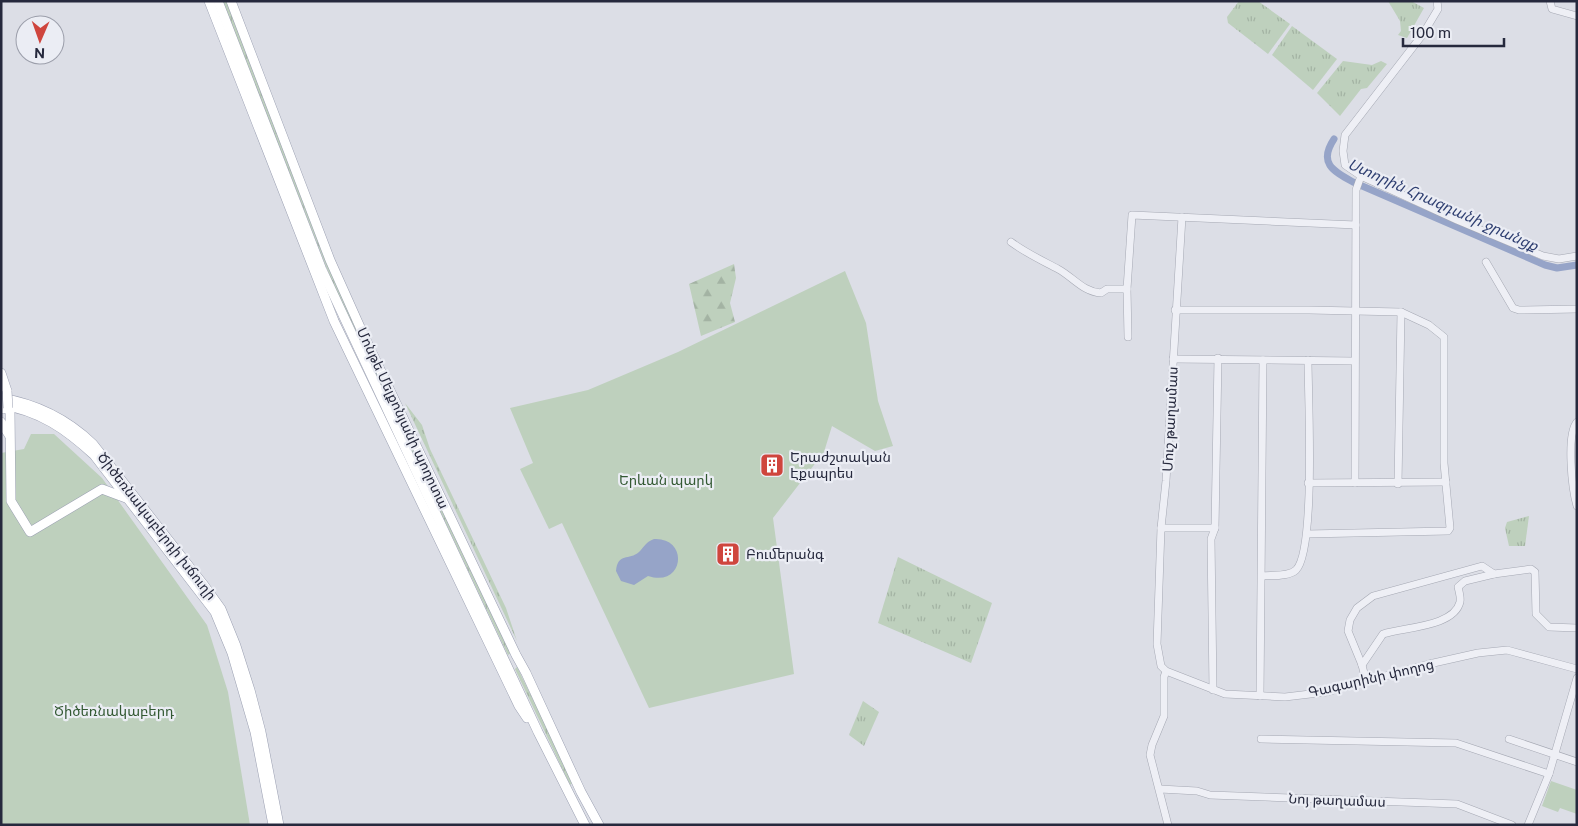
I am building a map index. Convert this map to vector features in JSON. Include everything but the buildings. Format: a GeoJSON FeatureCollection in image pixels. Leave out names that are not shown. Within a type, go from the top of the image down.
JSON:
{"type":"FeatureCollection","features":[{"type":"Feature","properties":{"kind":"main road"},"geometry":{"type":"LineString","coordinates":[[209,1],[334,321],[519,706],[538,732]]}},
{"type":"Feature","properties":{"kind":"main road","name":"Մոնթե Մելքոնյանի պողոտա"},"geometry":{"type":"LineString","coordinates":[[218,1],[322,270],[538,732],[585,825]]}},
{"type":"Feature","properties":{"kind":"main road","name":"Մոնթե Մելքոնյանի պողոտա"},"geometry":{"type":"LineString","coordinates":[[231,1],[330,260],[364,336],[581,792],[599,825]]}},
{"type":"Feature","properties":{"kind":"main road"},"geometry":{"type":"LineString","coordinates":[[1,373],[11,440],[11,501],[30,532],[102,489],[128,499]]}},
{"type":"Feature","properties":{"kind":"main road","name":"Ծիծեռնակաբերդի խճուղի"},"geometry":{"type":"LineString","coordinates":[[4,395],[48,412],[74,427],[93,444],[221,609],[236,646],[250,690],[261,732],[279,825]]}},
{"type":"Feature","properties":{"kind":"main road","name":"Ծիծեռնակաբերդի խճուղի"},"geometry":{"type":"LineString","coordinates":[[5,408],[32,412],[72,434],[94,455],[215,612],[232,653],[255,732],[273,825]]}},
{"type":"Feature","properties":{"kind":"main road"},"geometry":{"type":"LineString","coordinates":[[1,422],[11,440]]}},
{"type":"Feature","properties":{"kind":"main road"},"geometry":{"type":"LineString","coordinates":[[504,660],[516,655]]}},
{"type":"Feature","properties":{"kind":"main road"},"geometry":{"type":"LineString","coordinates":[[571,798],[581,792]]}},
{"type":"Feature","properties":{"kind":"street"},"geometry":{"type":"LineString","coordinates":[[1437,1],[1438,9],[1424,34],[1345,135],[1343,151],[1345,165],[1362,176],[1457,220],[1543,256],[1559,259],[1577,256]]}},
{"type":"Feature","properties":{"kind":"street"},"geometry":{"type":"LineString","coordinates":[[1550,3],[1552,8],[1577,16]]}},
{"type":"Feature","properties":{"kind":"street"},"geometry":{"type":"LineString","coordinates":[[1355,483],[1356,190],[1362,176]]}},
{"type":"Feature","properties":{"kind":"street"},"geometry":{"type":"LineString","coordinates":[[1128,337],[1127,290],[1132,215],[1356,225]]}},
{"type":"Feature","properties":{"kind":"street","name":"Մուշ թաղամաս"},"geometry":{"type":"LineString","coordinates":[[1166,671],[1160,666],[1157,644],[1161,528],[1166,481],[1182,217]]}},
{"type":"Feature","properties":{"kind":"street"},"geometry":{"type":"LineString","coordinates":[[1011,242],[1032,257],[1059,269],[1090,292],[1101,294],[1107,289],[1127,290]]}},
{"type":"Feature","properties":{"kind":"street"},"geometry":{"type":"LineString","coordinates":[[1486,262],[1513,308],[1519,310],[1577,308]]}},
{"type":"Feature","properties":{"kind":"street"},"geometry":{"type":"LineString","coordinates":[[1175,310],[1355,310],[1401,312],[1429,325],[1444,337],[1444,463],[1450,528],[1448,531],[1307,534]]}},
{"type":"Feature","properties":{"kind":"street"},"geometry":{"type":"LineString","coordinates":[[1398,484],[1401,312]]}},
{"type":"Feature","properties":{"kind":"street"},"geometry":{"type":"LineString","coordinates":[[1213,690],[1211,539],[1215,528],[1218,358]]}},
{"type":"Feature","properties":{"kind":"street"},"geometry":{"type":"LineString","coordinates":[[1173,359],[1354,361]]}},
{"type":"Feature","properties":{"kind":"street"},"geometry":{"type":"LineString","coordinates":[[1260,696],[1263,360]]}},
{"type":"Feature","properties":{"kind":"street"},"geometry":{"type":"LineString","coordinates":[[1262,576],[1290,574],[1294,571],[1300,564],[1307,534],[1308,360]]}},
{"type":"Feature","properties":{"kind":"street"},"geometry":{"type":"LineString","coordinates":[[1577,422],[1572,428],[1571,441],[1577,506]]}},
{"type":"Feature","properties":{"kind":"street"},"geometry":{"type":"LineString","coordinates":[[1308,483],[1398,484],[1446,482]]}},
{"type":"Feature","properties":{"kind":"street"},"geometry":{"type":"LineString","coordinates":[[1161,528],[1215,528]]}},
{"type":"Feature","properties":{"kind":"street"},"geometry":{"type":"LineString","coordinates":[[1366,681],[1362,665],[1348,631],[1350,620],[1357,608],[1373,596],[1482,566],[1494,574]]}},
{"type":"Feature","properties":{"kind":"street"},"geometry":{"type":"LineString","coordinates":[[1362,665],[1383,634],[1437,623],[1454,614],[1460,602],[1458,587],[1465,581],[1494,574],[1531,569],[1535,572],[1536,614],[1549,627],[1577,628]]}},
{"type":"Feature","properties":{"kind":"street","name":"Գագարինի փողոց"},"geometry":{"type":"LineString","coordinates":[[1166,671],[1224,694],[1285,696],[1327,692],[1478,653],[1507,650],[1577,669]]}},
{"type":"Feature","properties":{"kind":"street"},"geometry":{"type":"LineString","coordinates":[[1166,671],[1164,677],[1164,716],[1150,749],[1168,825]]}},
{"type":"Feature","properties":{"kind":"street"},"geometry":{"type":"LineString","coordinates":[[1528,825],[1549,774],[1577,678]]}},
{"type":"Feature","properties":{"kind":"street"},"geometry":{"type":"LineString","coordinates":[[1261,739],[1456,743],[1549,774]]}},
{"type":"Feature","properties":{"kind":"street"},"geometry":{"type":"LineString","coordinates":[[1509,739],[1577,762]]}},
{"type":"Feature","properties":{"kind":"street","name":"Նոյ թաղամաս"},"geometry":{"type":"LineString","coordinates":[[1160,789],[1197,791],[1210,795],[1457,804],[1512,825]]}},
{"type":"Feature","properties":{"kind":"green space"},"geometry":{"type":"Polygon","coordinates":[[[222,1],[227,1],[337,283],[512,652],[508,655],[333,284],[222,1]]]}},
{"type":"Feature","properties":{"kind":"green space"},"geometry":{"type":"Polygon","coordinates":[[[1239,1],[1258,1],[1290,24],[1268,54],[1228,23],[1227,17],[1239,1]]]}},
{"type":"Feature","properties":{"kind":"green space"},"geometry":{"type":"Polygon","coordinates":[[[1388,1],[1411,1],[1424,8],[1407,38],[1398,35],[1401,31],[1400,21],[1388,1]]]}},
{"type":"Feature","properties":{"kind":"green space"},"geometry":{"type":"Polygon","coordinates":[[[1292,26],[1337,59],[1313,90],[1272,55],[1292,26]]]}},
{"type":"Feature","properties":{"kind":"green space"},"geometry":{"type":"Polygon","coordinates":[[[1343,61],[1372,65],[1381,61],[1387,64],[1367,88],[1361,89],[1340,116],[1317,93],[1343,61]]]}},
{"type":"Feature","properties":{"kind":"green space"},"geometry":{"type":"Polygon","coordinates":[[[734,264],[736,278],[730,303],[735,322],[701,336],[689,284],[734,264]]]}},
{"type":"Feature","properties":{"kind":"green space","name":"Երևան պարկ"},"geometry":{"type":"Polygon","coordinates":[[[845,271],[866,323],[878,401],[893,446],[875,451],[832,426],[824,452],[773,518],[794,674],[649,708],[562,523],[549,529],[520,469],[533,463],[510,408],[588,390],[678,352],[845,271]]]}},
{"type":"Feature","properties":{"kind":"green space"},"geometry":{"type":"Polygon","coordinates":[[[405,403],[422,425],[430,449],[506,608],[517,641],[405,403]]]}},
{"type":"Feature","properties":{"kind":"green space","name":"Ծիծեռնակաբերդ"},"geometry":{"type":"Polygon","coordinates":[[[31,434],[54,434],[102,478],[207,625],[228,692],[250,825],[1,825],[1,453],[24,449],[31,434]]]}},
{"type":"Feature","properties":{"kind":"green space"},"geometry":{"type":"Polygon","coordinates":[[[1529,516],[1525,546],[1509,546],[1505,528],[1507,522],[1529,516]]]}},
{"type":"Feature","properties":{"kind":"green space"},"geometry":{"type":"Polygon","coordinates":[[[898,557],[992,603],[971,663],[878,623],[898,557]]]}},
{"type":"Feature","properties":{"kind":"green space"},"geometry":{"type":"Polygon","coordinates":[[[517,667],[574,782],[570,785],[515,669],[517,667]]]}},
{"type":"Feature","properties":{"kind":"green space"},"geometry":{"type":"Polygon","coordinates":[[[863,701],[879,712],[864,746],[849,735],[863,701]]]}},
{"type":"Feature","properties":{"kind":"green space"},"geometry":{"type":"Polygon","coordinates":[[[1551,781],[1577,790],[1577,814],[1560,808],[1558,812],[1542,806],[1551,781]]]}},
{"type":"Feature","properties":{"kind":"water"},"geometry":{"type":"Polygon","coordinates":[[[654,539],[665,541],[673,546],[677,553],[678,561],[675,569],[669,575],[660,578],[648,576],[634,585],[621,581],[616,571],[619,561],[635,555],[654,539]]]}},
{"type":"Feature","properties":{"kind":"waterway","name":"Ստորին Հրազդանի ջրանցք"},"geometry":{"type":"LineString","coordinates":[[1334,139],[1327,154],[1330,165],[1339,174],[1353,182],[1545,265],[1557,268],[1577,265]]}},
{"type":"Feature","properties":{"kind":"place","name":"Երաժշտական Էքսպրես"},"geometry":{"type":"Point","coordinates":[772,465]}},
{"type":"Feature","properties":{"kind":"place","name":"Բումերանգ"},"geometry":{"type":"Point","coordinates":[728,554]}}]}
